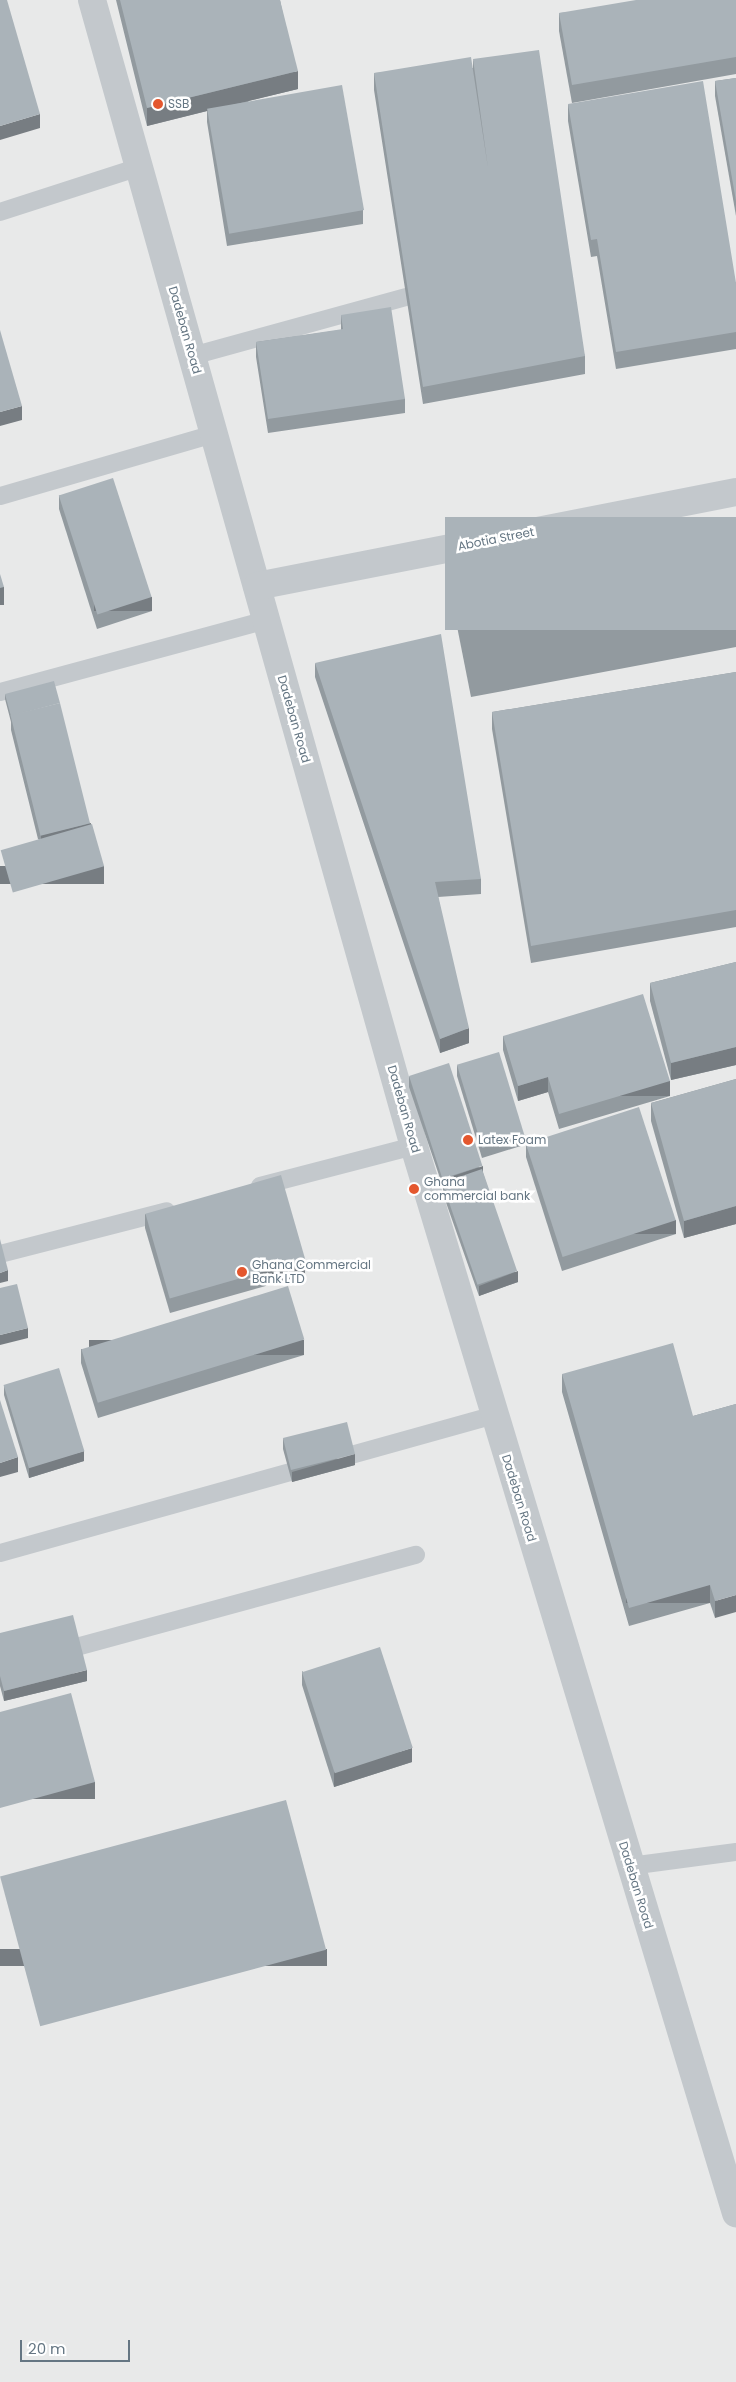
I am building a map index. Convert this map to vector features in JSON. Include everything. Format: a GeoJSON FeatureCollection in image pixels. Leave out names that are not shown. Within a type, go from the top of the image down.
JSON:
{"type":"FeatureCollection","features":[{"type":"Feature","properties":{"kind":"street","name":"Dadeban Road"},"geometry":{"type":"LineString","coordinates":[[92,0],[414,1146],[736,2213]]}},
{"type":"Feature","properties":{"kind":"street","name":"Abotia Street"},"geometry":{"type":"LineString","coordinates":[[257,586],[736,492]]}},
{"type":"Feature","properties":{"kind":"lane"},"geometry":{"type":"LineString","coordinates":[[0,212],[139,167]]}},
{"type":"Feature","properties":{"kind":"lane"},"geometry":{"type":"LineString","coordinates":[[192,356],[429,290]]}},
{"type":"Feature","properties":{"kind":"lane"},"geometry":{"type":"LineString","coordinates":[[0,496],[214,434]]}},
{"type":"Feature","properties":{"kind":"lane"},"geometry":{"type":"LineString","coordinates":[[0,692],[267,620]]}},
{"type":"Feature","properties":{"kind":"lane"},"geometry":{"type":"LineString","coordinates":[[246,1190],[414,1146]]}},
{"type":"Feature","properties":{"kind":"lane"},"geometry":{"type":"LineString","coordinates":[[0,1254],[190,1205]]}},
{"type":"Feature","properties":{"kind":"lane"},"geometry":{"type":"LineString","coordinates":[[0,1553],[494,1415]]}},
{"type":"Feature","properties":{"kind":"lane"},"geometry":{"type":"LineString","coordinates":[[38,1657],[416,1555]]}},
{"type":"Feature","properties":{"kind":"lane"},"geometry":{"type":"LineString","coordinates":[[630,1866],[736,1852]]}},
{"type":"Feature","properties":{"kind":"shaded area"},"geometry":{"type":"Polygon","coordinates":[[[0,0],[736,0],[736,2382],[0,2382],[0,0]]]}},
{"type":"Feature","properties":{"kind":"building"},"geometry":{"type":"Polygon","coordinates":[[[0,0],[7,0],[40,114],[0,126],[0,0]]]}},
{"type":"Feature","properties":{"kind":"building"},"geometry":{"type":"Polygon","coordinates":[[[120,0],[280,0],[298,71],[147,108],[120,0]]]}},
{"type":"Feature","properties":{"kind":"building"},"geometry":{"type":"Polygon","coordinates":[[[636,0],[736,0],[736,57],[572,85],[559,13],[636,0]]]}},
{"type":"Feature","properties":{"kind":"building"},"geometry":{"type":"Polygon","coordinates":[[[539,50],[585,356],[423,387],[374,73],[471,57],[488,168],[473,59],[539,50]]]}},
{"type":"Feature","properties":{"kind":"building"},"geometry":{"type":"Polygon","coordinates":[[[736,78],[736,201],[715,81],[736,78]]]}},
{"type":"Feature","properties":{"kind":"building"},"geometry":{"type":"Polygon","coordinates":[[[703,81],[736,283],[736,332],[616,352],[597,239],[591,240],[568,104],[703,81]]]}},
{"type":"Feature","properties":{"kind":"building"},"geometry":{"type":"Polygon","coordinates":[[[342,85],[364,210],[229,234],[207,109],[342,85]]]}},
{"type":"Feature","properties":{"kind":"building"},"geometry":{"type":"Polygon","coordinates":[[[391,307],[405,399],[268,419],[256,342],[343,329],[341,315],[391,307]]]}},
{"type":"Feature","properties":{"kind":"building"},"geometry":{"type":"Polygon","coordinates":[[[0,330],[22,406],[0,412],[0,330]]]}},
{"type":"Feature","properties":{"kind":"building"},"geometry":{"type":"Polygon","coordinates":[[[113,478],[152,597],[97,614],[59,496],[113,478]]]}},
{"type":"Feature","properties":{"kind":"building"},"geometry":{"type":"Polygon","coordinates":[[[445,517],[736,517],[736,630],[445,630],[445,517]]]}},
{"type":"Feature","properties":{"kind":"building"},"geometry":{"type":"Polygon","coordinates":[[[0,574],[4,587],[0,588],[0,574]]]}},
{"type":"Feature","properties":{"kind":"building"},"geometry":{"type":"Polygon","coordinates":[[[441,634],[481,879],[435,882],[469,1028],[440,1039],[315,663],[441,634]]]}},
{"type":"Feature","properties":{"kind":"building"},"geometry":{"type":"Polygon","coordinates":[[[736,672],[736,910],[531,946],[492,712],[736,672]]]}},
{"type":"Feature","properties":{"kind":"building"},"geometry":{"type":"Polygon","coordinates":[[[54,681],[60,703],[11,716],[12,720],[5,694],[54,681]]]}},
{"type":"Feature","properties":{"kind":"building"},"geometry":{"type":"Polygon","coordinates":[[[60,703],[90,823],[41,836],[11,715],[60,703]]]}},
{"type":"Feature","properties":{"kind":"building"},"geometry":{"type":"Polygon","coordinates":[[[92,824],[104,866],[13,892],[1,850],[92,824]]]}},
{"type":"Feature","properties":{"kind":"building"},"geometry":{"type":"Polygon","coordinates":[[[736,962],[736,1047],[671,1063],[650,983],[736,962]]]}},
{"type":"Feature","properties":{"kind":"building"},"geometry":{"type":"Polygon","coordinates":[[[643,994],[670,1081],[559,1114],[548,1077],[518,1086],[503,1036],[643,994]]]}},
{"type":"Feature","properties":{"kind":"building"},"geometry":{"type":"Polygon","coordinates":[[[499,1052],[524,1135],[482,1148],[457,1065],[499,1052]]]}},
{"type":"Feature","properties":{"kind":"building"},"geometry":{"type":"Polygon","coordinates":[[[449,1063],[482,1166],[442,1179],[409,1076],[449,1063]]]}},
{"type":"Feature","properties":{"kind":"building"},"geometry":{"type":"Polygon","coordinates":[[[736,1079],[736,1206],[684,1221],[651,1103],[736,1079]]]}},
{"type":"Feature","properties":{"kind":"building"},"geometry":{"type":"Polygon","coordinates":[[[639,1107],[676,1220],[563,1257],[526,1144],[639,1107]]]}},
{"type":"Feature","properties":{"kind":"building"},"geometry":{"type":"Polygon","coordinates":[[[482,1169],[517,1271],[477,1285],[442,1183],[482,1169]]]}},
{"type":"Feature","properties":{"kind":"building"},"geometry":{"type":"Polygon","coordinates":[[[281,1175],[305,1260],[170,1298],[145,1214],[281,1175]]]}},
{"type":"Feature","properties":{"kind":"building"},"geometry":{"type":"Polygon","coordinates":[[[0,1239],[8,1270],[0,1273],[0,1239]]]}},
{"type":"Feature","properties":{"kind":"building"},"geometry":{"type":"Polygon","coordinates":[[[17,1284],[28,1328],[0,1335],[0,1288],[17,1284]]]}},
{"type":"Feature","properties":{"kind":"building"},"geometry":{"type":"Polygon","coordinates":[[[288,1286],[304,1340],[98,1403],[81,1349],[288,1286]]]}},
{"type":"Feature","properties":{"kind":"building"},"geometry":{"type":"Polygon","coordinates":[[[673,1343],[693,1416],[736,1404],[736,1595],[715,1601],[710,1585],[629,1608],[562,1374],[673,1343]]]}},
{"type":"Feature","properties":{"kind":"building"},"geometry":{"type":"Polygon","coordinates":[[[59,1368],[84,1451],[29,1468],[4,1385],[59,1368]]]}},
{"type":"Feature","properties":{"kind":"building"},"geometry":{"type":"Polygon","coordinates":[[[0,1400],[18,1457],[0,1463],[0,1400]]]}},
{"type":"Feature","properties":{"kind":"building"},"geometry":{"type":"Polygon","coordinates":[[[347,1422],[355,1454],[291,1470],[283,1438],[347,1422]]]}},
{"type":"Feature","properties":{"kind":"building"},"geometry":{"type":"Polygon","coordinates":[[[73,1615],[87,1670],[4,1691],[0,1676],[0,1633],[73,1615]]]}},
{"type":"Feature","properties":{"kind":"building"},"geometry":{"type":"Polygon","coordinates":[[[380,1647],[413,1748],[335,1773],[302,1672],[380,1647]]]}},
{"type":"Feature","properties":{"kind":"building"},"geometry":{"type":"Polygon","coordinates":[[[71,1693],[95,1782],[0,1808],[0,1712],[71,1693]]]}},
{"type":"Feature","properties":{"kind":"building"},"geometry":{"type":"Polygon","coordinates":[[[286,1800],[326,1950],[40,2026],[0,1877],[286,1800]]]}},
{"type":"Feature","properties":{"kind":"place","name":"SSB"},"geometry":{"type":"Point","coordinates":[158,104]}},
{"type":"Feature","properties":{"kind":"place","name":"Latex Foam"},"geometry":{"type":"Point","coordinates":[468,1140]}},
{"type":"Feature","properties":{"kind":"place","name":"Ghana commercial bank"},"geometry":{"type":"Point","coordinates":[414,1189]}},
{"type":"Feature","properties":{"kind":"place","name":"Ghana Commercial Bank LTD"},"geometry":{"type":"Point","coordinates":[242,1272]}}]}
